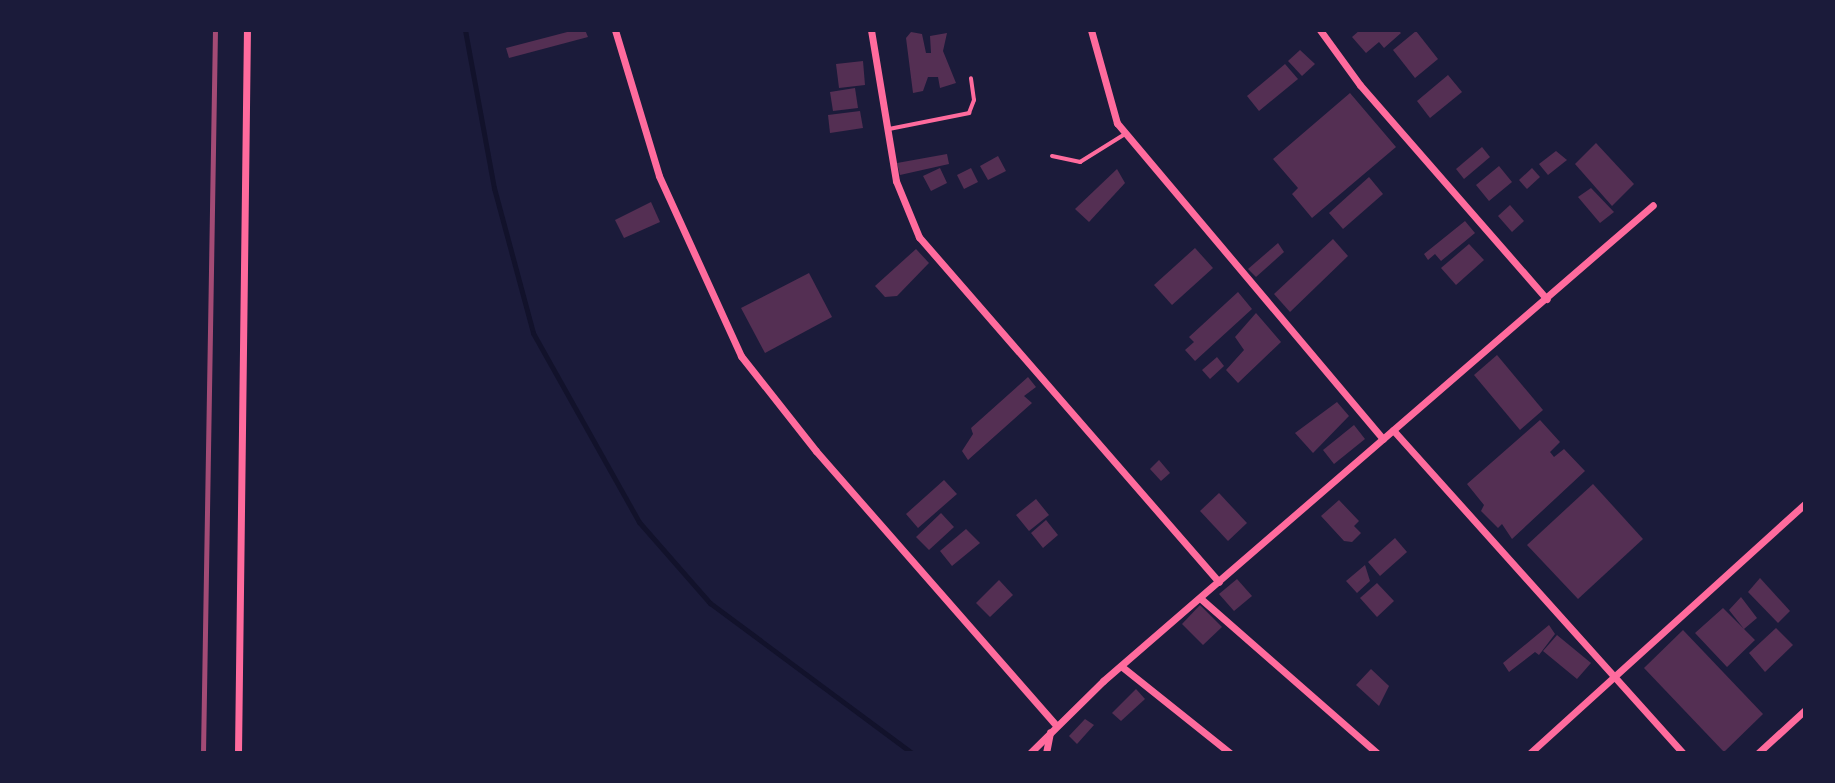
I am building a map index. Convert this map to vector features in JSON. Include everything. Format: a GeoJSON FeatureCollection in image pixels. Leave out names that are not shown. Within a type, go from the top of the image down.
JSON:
{"type":"FeatureCollection","features":[{"type":"Feature","properties":{"kind":"street"},"geometry":{"type":"LineString","coordinates":[[238,753],[247,30]]}},
{"type":"Feature","properties":{"kind":"street"},"geometry":{"type":"LineString","coordinates":[[615,30],[659,176],[741,356],[826,463],[1053,727]]}},
{"type":"Feature","properties":{"kind":"street"},"geometry":{"type":"LineString","coordinates":[[871,30],[896,181],[919,237],[1219,582]]}},
{"type":"Feature","properties":{"kind":"street"},"geometry":{"type":"LineString","coordinates":[[1091,30],[1108,102],[1125,134],[1383,439]]}},
{"type":"Feature","properties":{"kind":"street"},"geometry":{"type":"LineString","coordinates":[[1320,30],[1360,85],[1547,299]]}},
{"type":"Feature","properties":{"kind":"street"},"geometry":{"type":"LineString","coordinates":[[1030,753],[1053,727],[1121,666],[1653,205]]}},
{"type":"Feature","properties":{"kind":"street"},"geometry":{"type":"LineString","coordinates":[[1393,430],[1683,753]]}},
{"type":"Feature","properties":{"kind":"street"},"geometry":{"type":"LineString","coordinates":[[1530,753],[1805,504]]}},
{"type":"Feature","properties":{"kind":"street"},"geometry":{"type":"LineString","coordinates":[[1200,598],[1377,753]]}},
{"type":"Feature","properties":{"kind":"street"},"geometry":{"type":"LineString","coordinates":[[1121,666],[1230,753]]}},
{"type":"Feature","properties":{"kind":"street"},"geometry":{"type":"LineString","coordinates":[[1758,753],[1805,710]]}},
{"type":"Feature","properties":{"kind":"street"},"geometry":{"type":"LineString","coordinates":[[1046,753],[1053,727]]}},
{"type":"Feature","properties":{"kind":"lane"},"geometry":{"type":"LineString","coordinates":[[887,129],[969,113],[974,100],[971,78]]}},
{"type":"Feature","properties":{"kind":"lane"},"geometry":{"type":"LineString","coordinates":[[1052,156],[1080,162],[1125,134]]}},
{"type":"Feature","properties":{"kind":"building"},"geometry":{"type":"Polygon","coordinates":[[[585,30],[588,37],[509,58],[506,48],[585,30]]]}},
{"type":"Feature","properties":{"kind":"building"},"geometry":{"type":"Polygon","coordinates":[[[1360,30],[1398,30],[1401,33],[1384,48],[1379,42],[1366,53],[1352,37],[1360,30]]]}},
{"type":"Feature","properties":{"kind":"building"},"geometry":{"type":"Polygon","coordinates":[[[1416,31],[1438,59],[1415,78],[1393,50],[1416,31]]]}},
{"type":"Feature","properties":{"kind":"building"},"geometry":{"type":"Polygon","coordinates":[[[911,32],[922,34],[926,53],[931,53],[930,36],[947,33],[943,51],[956,83],[940,88],[938,77],[928,77],[923,91],[913,93],[906,38],[911,32]]]}},
{"type":"Feature","properties":{"kind":"building"},"geometry":{"type":"Polygon","coordinates":[[[1300,50],[1315,64],[1302,76],[1288,61],[1300,50]]]}},
{"type":"Feature","properties":{"kind":"building"},"geometry":{"type":"Polygon","coordinates":[[[863,61],[865,85],[839,88],[836,64],[863,61]]]}},
{"type":"Feature","properties":{"kind":"building"},"geometry":{"type":"Polygon","coordinates":[[[1285,64],[1298,79],[1259,111],[1247,96],[1285,64]]]}},
{"type":"Feature","properties":{"kind":"building"},"geometry":{"type":"Polygon","coordinates":[[[1448,75],[1462,92],[1430,118],[1417,101],[1448,75]]]}},
{"type":"Feature","properties":{"kind":"building"},"geometry":{"type":"Polygon","coordinates":[[[855,88],[858,108],[833,111],[830,92],[855,88]]]}},
{"type":"Feature","properties":{"kind":"building"},"geometry":{"type":"Polygon","coordinates":[[[1350,93],[1396,147],[1312,218],[1292,194],[1298,188],[1273,159],[1350,93]]]}},
{"type":"Feature","properties":{"kind":"building"},"geometry":{"type":"Polygon","coordinates":[[[860,111],[863,128],[830,133],[828,115],[860,111]]]}},
{"type":"Feature","properties":{"kind":"building"},"geometry":{"type":"Polygon","coordinates":[[[1596,143],[1634,184],[1612,206],[1575,164],[1596,143]]]}},
{"type":"Feature","properties":{"kind":"building"},"geometry":{"type":"Polygon","coordinates":[[[1482,147],[1490,157],[1464,179],[1456,169],[1482,147]]]}},
{"type":"Feature","properties":{"kind":"building"},"geometry":{"type":"Polygon","coordinates":[[[1556,151],[1567,160],[1548,175],[1539,164],[1556,151]]]}},
{"type":"Feature","properties":{"kind":"building"},"geometry":{"type":"Polygon","coordinates":[[[947,154],[949,164],[900,175],[897,163],[947,154]]]}},
{"type":"Feature","properties":{"kind":"building"},"geometry":{"type":"Polygon","coordinates":[[[998,156],[1006,171],[988,180],[980,166],[998,156]]]}},
{"type":"Feature","properties":{"kind":"building"},"geometry":{"type":"Polygon","coordinates":[[[1499,166],[1512,182],[1489,201],[1476,185],[1499,166]]]}},
{"type":"Feature","properties":{"kind":"building"},"geometry":{"type":"Polygon","coordinates":[[[940,168],[947,183],[931,191],[923,176],[940,168]]]}},
{"type":"Feature","properties":{"kind":"building"},"geometry":{"type":"Polygon","coordinates":[[[971,168],[978,182],[964,189],[957,175],[971,168]]]}},
{"type":"Feature","properties":{"kind":"building"},"geometry":{"type":"Polygon","coordinates":[[[1532,168],[1540,177],[1527,189],[1519,180],[1532,168]]]}},
{"type":"Feature","properties":{"kind":"building"},"geometry":{"type":"Polygon","coordinates":[[[1117,169],[1125,183],[1089,222],[1075,209],[1117,169]]]}},
{"type":"Feature","properties":{"kind":"building"},"geometry":{"type":"Polygon","coordinates":[[[1369,177],[1383,194],[1343,229],[1329,213],[1369,177]]]}},
{"type":"Feature","properties":{"kind":"building"},"geometry":{"type":"Polygon","coordinates":[[[1591,188],[1614,212],[1600,223],[1578,197],[1591,188]]]}},
{"type":"Feature","properties":{"kind":"building"},"geometry":{"type":"Polygon","coordinates":[[[651,202],[660,222],[624,238],[615,220],[651,202]]]}},
{"type":"Feature","properties":{"kind":"building"},"geometry":{"type":"Polygon","coordinates":[[[1510,205],[1524,221],[1512,232],[1498,216],[1510,205]]]}},
{"type":"Feature","properties":{"kind":"building"},"geometry":{"type":"Polygon","coordinates":[[[1465,221],[1475,233],[1441,261],[1435,254],[1428,260],[1424,254],[1465,221]]]}},
{"type":"Feature","properties":{"kind":"building"},"geometry":{"type":"Polygon","coordinates":[[[1333,239],[1348,256],[1290,312],[1274,294],[1333,239]]]}},
{"type":"Feature","properties":{"kind":"building"},"geometry":{"type":"Polygon","coordinates":[[[1278,243],[1284,252],[1256,277],[1248,269],[1278,243]]]}},
{"type":"Feature","properties":{"kind":"building"},"geometry":{"type":"Polygon","coordinates":[[[1469,244],[1484,260],[1456,285],[1441,268],[1469,244]]]}},
{"type":"Feature","properties":{"kind":"building"},"geometry":{"type":"Polygon","coordinates":[[[1195,248],[1213,268],[1172,305],[1154,285],[1195,248]]]}},
{"type":"Feature","properties":{"kind":"building"},"geometry":{"type":"Polygon","coordinates":[[[916,249],[929,263],[897,296],[885,297],[875,286],[916,249]]]}},
{"type":"Feature","properties":{"kind":"building"},"geometry":{"type":"Polygon","coordinates":[[[809,273],[832,317],[765,353],[741,308],[809,273]]]}},
{"type":"Feature","properties":{"kind":"building"},"geometry":{"type":"Polygon","coordinates":[[[1238,292],[1252,309],[1195,361],[1185,350],[1194,342],[1189,337],[1238,292]]]}},
{"type":"Feature","properties":{"kind":"building"},"geometry":{"type":"Polygon","coordinates":[[[1256,313],[1281,342],[1238,383],[1226,370],[1244,350],[1235,337],[1256,313]]]}},
{"type":"Feature","properties":{"kind":"building"},"geometry":{"type":"Polygon","coordinates":[[[1497,355],[1543,410],[1520,430],[1474,375],[1497,355]]]}},
{"type":"Feature","properties":{"kind":"building"},"geometry":{"type":"Polygon","coordinates":[[[1217,357],[1224,366],[1210,379],[1202,370],[1217,357]]]}},
{"type":"Feature","properties":{"kind":"building"},"geometry":{"type":"Polygon","coordinates":[[[1028,377],[1036,387],[1024,396],[1032,403],[968,460],[962,451],[973,434],[971,428],[1028,377]]]}},
{"type":"Feature","properties":{"kind":"building"},"geometry":{"type":"Polygon","coordinates":[[[1337,402],[1349,416],[1313,453],[1295,433],[1337,402]]]}},
{"type":"Feature","properties":{"kind":"building"},"geometry":{"type":"Polygon","coordinates":[[[1540,420],[1560,442],[1550,452],[1554,457],[1564,449],[1585,471],[1512,539],[1502,524],[1498,528],[1481,511],[1484,505],[1467,484],[1540,420]]]}},
{"type":"Feature","properties":{"kind":"building"},"geometry":{"type":"Polygon","coordinates":[[[1354,425],[1365,439],[1334,464],[1323,450],[1354,425]]]}},
{"type":"Feature","properties":{"kind":"building"},"geometry":{"type":"Polygon","coordinates":[[[1159,460],[1170,473],[1161,481],[1150,469],[1159,460]]]}},
{"type":"Feature","properties":{"kind":"building"},"geometry":{"type":"Polygon","coordinates":[[[944,480],[957,494],[918,528],[906,514],[944,480]]]}},
{"type":"Feature","properties":{"kind":"building"},"geometry":{"type":"Polygon","coordinates":[[[1593,484],[1643,539],[1578,599],[1527,545],[1593,484]]]}},
{"type":"Feature","properties":{"kind":"building"},"geometry":{"type":"Polygon","coordinates":[[[1219,493],[1247,523],[1228,541],[1200,511],[1219,493]]]}},
{"type":"Feature","properties":{"kind":"building"},"geometry":{"type":"Polygon","coordinates":[[[1036,499],[1049,515],[1029,531],[1016,515],[1036,499]]]}},
{"type":"Feature","properties":{"kind":"building"},"geometry":{"type":"Polygon","coordinates":[[[1339,500],[1359,521],[1354,526],[1361,533],[1352,542],[1344,541],[1321,516],[1339,500]]]}},
{"type":"Feature","properties":{"kind":"building"},"geometry":{"type":"Polygon","coordinates":[[[941,513],[954,527],[929,550],[916,537],[941,513]]]}},
{"type":"Feature","properties":{"kind":"building"},"geometry":{"type":"Polygon","coordinates":[[[1046,520],[1058,535],[1043,548],[1031,533],[1046,520]]]}},
{"type":"Feature","properties":{"kind":"building"},"geometry":{"type":"Polygon","coordinates":[[[966,529],[980,543],[952,566],[940,551],[966,529]]]}},
{"type":"Feature","properties":{"kind":"building"},"geometry":{"type":"Polygon","coordinates":[[[1395,538],[1407,552],[1380,576],[1368,562],[1395,538]]]}},
{"type":"Feature","properties":{"kind":"building"},"geometry":{"type":"Polygon","coordinates":[[[1365,565],[1370,581],[1357,593],[1346,581],[1365,565]]]}},
{"type":"Feature","properties":{"kind":"building"},"geometry":{"type":"Polygon","coordinates":[[[1760,578],[1790,611],[1778,623],[1748,592],[1760,578]]]}},
{"type":"Feature","properties":{"kind":"building"},"geometry":{"type":"Polygon","coordinates":[[[1237,579],[1252,596],[1234,611],[1219,594],[1237,579]]]}},
{"type":"Feature","properties":{"kind":"building"},"geometry":{"type":"Polygon","coordinates":[[[999,580],[1013,595],[990,617],[976,603],[999,580]]]}},
{"type":"Feature","properties":{"kind":"building"},"geometry":{"type":"Polygon","coordinates":[[[1377,583],[1394,601],[1377,617],[1360,598],[1377,583]]]}},
{"type":"Feature","properties":{"kind":"building"},"geometry":{"type":"Polygon","coordinates":[[[1741,597],[1757,618],[1744,629],[1729,610],[1741,597]]]}},
{"type":"Feature","properties":{"kind":"building"},"geometry":{"type":"Polygon","coordinates":[[[1200,605],[1222,627],[1203,645],[1182,624],[1200,605]]]}},
{"type":"Feature","properties":{"kind":"building"},"geometry":{"type":"Polygon","coordinates":[[[1723,608],[1755,640],[1727,667],[1695,633],[1723,608]]]}},
{"type":"Feature","properties":{"kind":"building"},"geometry":{"type":"Polygon","coordinates":[[[1549,625],[1555,634],[1539,655],[1535,652],[1509,672],[1503,663],[1549,625]]]}},
{"type":"Feature","properties":{"kind":"building"},"geometry":{"type":"Polygon","coordinates":[[[1776,628],[1793,645],[1765,672],[1749,653],[1776,628]]]}},
{"type":"Feature","properties":{"kind":"building"},"geometry":{"type":"Polygon","coordinates":[[[1683,630],[1763,714],[1724,752],[1644,668],[1683,630]]]}},
{"type":"Feature","properties":{"kind":"building"},"geometry":{"type":"Polygon","coordinates":[[[1557,635],[1591,663],[1577,679],[1543,651],[1557,635]]]}},
{"type":"Feature","properties":{"kind":"building"},"geometry":{"type":"Polygon","coordinates":[[[1371,669],[1389,686],[1379,706],[1356,685],[1371,669]]]}},
{"type":"Feature","properties":{"kind":"building"},"geometry":{"type":"Polygon","coordinates":[[[1136,689],[1145,699],[1121,721],[1112,713],[1136,689]]]}},
{"type":"Feature","properties":{"kind":"building"},"geometry":{"type":"Polygon","coordinates":[[[1085,719],[1094,725],[1077,744],[1069,736],[1085,719]]]}},
{"type":"Feature","properties":{"kind":"waterway"},"geometry":{"type":"LineString","coordinates":[[465,30],[494,188],[533,333],[639,522],[710,603],[912,753]]}},
{"type":"Feature","properties":{"kind":"railway"},"geometry":{"type":"LineString","coordinates":[[203,753],[215,30]]}}]}
